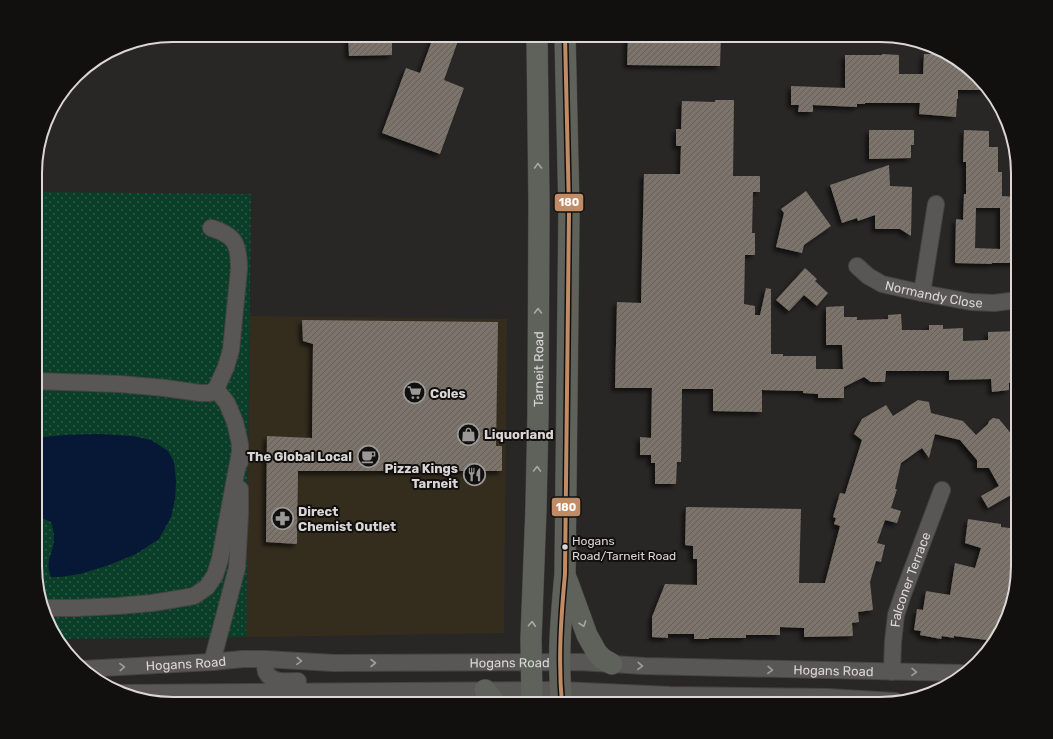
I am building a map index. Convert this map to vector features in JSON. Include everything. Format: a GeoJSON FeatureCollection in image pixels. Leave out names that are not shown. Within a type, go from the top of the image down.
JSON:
{"type":"FeatureCollection","features":[{"type":"Feature","properties":{"kind":"main road","name":"Tarneit Road"},"geometry":{"type":"LineString","coordinates":[[531,697],[530,663],[538,415],[539,197],[537,42]]}},
{"type":"Feature","properties":{"kind":"main road"},"geometry":{"type":"LineString","coordinates":[[561,697],[560,634],[565,574],[569,210],[566,42]]}},
{"type":"Feature","properties":{"kind":"main road"},"geometry":{"type":"LineString","coordinates":[[565,574],[586,635],[597,653],[603,659],[612,664]]}},
{"type":"Feature","properties":{"kind":"street"},"geometry":{"type":"LineString","coordinates":[[922,293],[936,204]]}},
{"type":"Feature","properties":{"kind":"street"},"geometry":{"type":"LineString","coordinates":[[42,381],[120,384],[165,388],[200,394],[210,393],[216,389],[226,367],[231,350],[239,256],[236,245],[231,237],[222,231],[211,228]]}},
{"type":"Feature","properties":{"kind":"street","name":"Normandy Close"},"geometry":{"type":"LineString","coordinates":[[857,266],[868,276],[882,284],[971,302],[994,303],[1011,301]]}},
{"type":"Feature","properties":{"kind":"street"},"geometry":{"type":"LineString","coordinates":[[42,388],[53,382]]}},
{"type":"Feature","properties":{"kind":"street"},"geometry":{"type":"LineString","coordinates":[[212,662],[237,568],[240,515],[240,444],[228,403],[216,389]]}},
{"type":"Feature","properties":{"kind":"street"},"geometry":{"type":"LineString","coordinates":[[49,608],[77,608],[158,602],[194,596],[207,587],[215,575],[220,559],[240,452]]}},
{"type":"Feature","properties":{"kind":"street","name":"Falconer Terrace"},"geometry":{"type":"LineString","coordinates":[[892,672],[896,615],[942,490]]}},
{"type":"Feature","properties":{"kind":"street","name":"Hogans Road"},"geometry":{"type":"LineString","coordinates":[[92,669],[264,659],[334,663],[580,662],[644,666],[956,673]]}},
{"type":"Feature","properties":{"kind":"street"},"geometry":{"type":"LineString","coordinates":[[264,659],[266,671],[270,678],[278,681],[352,681],[396,692]]}},
{"type":"Feature","properties":{"kind":"street","name":"Hogans Road"},"geometry":{"type":"LineString","coordinates":[[143,693],[396,692],[491,697],[670,695],[827,697]]}},
{"type":"Feature","properties":{"kind":"street"},"geometry":{"type":"LineString","coordinates":[[663,697],[670,695]]}},
{"type":"Feature","properties":{"kind":"shaded area"},"geometry":{"type":"Polygon","coordinates":[[[250,316],[507,319],[504,633],[246,637],[250,316]]]}},
{"type":"Feature","properties":{"kind":"green space"},"geometry":{"type":"Polygon","coordinates":[[[42,192],[251,194],[246,637],[64,639],[52,616],[46,600],[42,575],[42,192]]]}},
{"type":"Feature","properties":{"kind":"water"},"geometry":{"type":"Polygon","coordinates":[[[99,434],[133,436],[151,440],[168,451],[174,462],[176,481],[175,499],[171,517],[159,539],[136,554],[109,565],[80,574],[51,577],[49,571],[49,561],[54,544],[54,534],[51,522],[42,519],[42,437],[99,434]]]}},
{"type":"Feature","properties":{"kind":"building"},"geometry":{"type":"Polygon","coordinates":[[[348,42],[392,42],[392,55],[349,56],[348,42]]]}},
{"type":"Feature","properties":{"kind":"building"},"geometry":{"type":"Polygon","coordinates":[[[431,42],[458,42],[444,80],[464,88],[440,154],[382,133],[406,68],[420,73],[431,42]]]}},
{"type":"Feature","properties":{"kind":"building"},"geometry":{"type":"Polygon","coordinates":[[[628,42],[721,42],[720,66],[627,65],[628,42]]]}},
{"type":"Feature","properties":{"kind":"building"},"geometry":{"type":"Polygon","coordinates":[[[924,54],[934,54],[960,69],[981,90],[958,90],[956,117],[919,114],[920,103],[865,103],[857,104],[857,107],[813,105],[813,112],[798,112],[799,105],[791,105],[791,86],[845,88],[845,55],[899,55],[899,74],[923,74],[924,54]]]}},
{"type":"Feature","properties":{"kind":"building"},"geometry":{"type":"Polygon","coordinates":[[[715,100],[734,100],[733,176],[760,176],[760,192],[753,192],[752,233],[755,233],[755,255],[745,255],[744,304],[755,306],[755,315],[760,315],[766,288],[771,289],[771,354],[783,354],[783,356],[816,356],[816,369],[843,369],[842,345],[826,345],[826,307],[844,306],[844,317],[857,317],[857,320],[888,319],[888,315],[901,314],[902,330],[929,330],[929,325],[943,325],[943,329],[963,328],[963,341],[988,340],[988,332],[1011,331],[1011,383],[1009,383],[1009,390],[992,392],[991,379],[949,380],[949,371],[886,371],[885,382],[871,382],[864,377],[844,387],[844,398],[818,398],[818,394],[803,393],[803,391],[762,390],[762,412],[713,411],[713,389],[682,389],[681,462],[677,462],[676,484],[655,484],[655,463],[651,463],[651,455],[640,455],[640,437],[651,438],[652,388],[615,388],[617,302],[641,303],[644,174],[680,174],[681,146],[676,146],[676,129],[681,129],[682,101],[715,102],[715,100]]]}},
{"type":"Feature","properties":{"kind":"building"},"geometry":{"type":"Polygon","coordinates":[[[869,130],[914,130],[914,145],[911,145],[911,158],[869,159],[869,130]]]}},
{"type":"Feature","properties":{"kind":"building"},"geometry":{"type":"Polygon","coordinates":[[[964,130],[989,131],[989,147],[998,147],[998,172],[1002,172],[1002,196],[1011,197],[1011,263],[955,263],[956,219],[963,220],[964,194],[966,194],[966,162],[963,162],[964,130]],[[976,208],[975,248],[1000,249],[1000,208],[976,208]]]}},
{"type":"Feature","properties":{"kind":"building"},"geometry":{"type":"Polygon","coordinates":[[[889,165],[890,186],[912,187],[911,236],[900,229],[875,229],[875,215],[858,221],[857,218],[842,223],[830,185],[889,165]]]}},
{"type":"Feature","properties":{"kind":"building"},"geometry":{"type":"Polygon","coordinates":[[[806,191],[831,226],[804,245],[802,253],[776,247],[784,213],[781,209],[806,191]]]}},
{"type":"Feature","properties":{"kind":"building"},"geometry":{"type":"Polygon","coordinates":[[[805,268],[817,279],[815,281],[828,293],[817,306],[804,295],[789,311],[776,300],[805,268]]]}},
{"type":"Feature","properties":{"kind":"building"},"geometry":{"type":"Polygon","coordinates":[[[302,320],[498,322],[496,446],[502,446],[502,471],[298,471],[297,544],[266,542],[267,436],[312,438],[313,344],[303,341],[302,320]]]}},
{"type":"Feature","properties":{"kind":"building"},"geometry":{"type":"Polygon","coordinates":[[[918,400],[929,402],[931,413],[963,421],[976,435],[993,418],[999,419],[1011,434],[1011,495],[988,508],[981,496],[999,486],[989,468],[977,468],[977,460],[960,440],[935,434],[929,458],[922,448],[901,463],[895,489],[897,489],[891,508],[901,511],[897,523],[885,520],[877,543],[885,545],[881,562],[876,561],[870,582],[873,610],[858,612],[859,622],[852,623],[853,636],[804,637],[804,628],[780,627],[780,635],[746,635],[746,638],[694,639],[694,634],[668,634],[668,638],[652,637],[652,617],[665,584],[697,585],[697,559],[693,559],[693,546],[685,545],[686,507],[801,509],[799,583],[825,583],[840,526],[834,524],[836,518],[833,517],[840,493],[845,494],[862,440],[854,434],[862,419],[886,405],[893,416],[918,400]]]}},
{"type":"Feature","properties":{"kind":"building"},"geometry":{"type":"Polygon","coordinates":[[[968,519],[1001,524],[1001,527],[1011,528],[1011,573],[1006,599],[1001,616],[988,640],[954,636],[954,638],[942,636],[941,639],[920,635],[921,631],[914,630],[917,609],[923,610],[926,591],[950,595],[955,563],[975,568],[981,548],[965,543],[968,519]]]}},
{"type":"Feature","properties":{"kind":"transit line","name":"180"},"geometry":{"type":"LineString","coordinates":[[562,697],[560,655],[565,574],[569,210],[565,42]]}},
{"type":"Feature","properties":{"kind":"place","name":"Coles"},"geometry":{"type":"Point","coordinates":[415,393]}},
{"type":"Feature","properties":{"kind":"place","name":"Liquorland"},"geometry":{"type":"Point","coordinates":[469,434]}},
{"type":"Feature","properties":{"kind":"place","name":"The Global Local"},"geometry":{"type":"Point","coordinates":[368,456]}},
{"type":"Feature","properties":{"kind":"place","name":"Pizza Kings Tarneit"},"geometry":{"type":"Point","coordinates":[474,475]}},
{"type":"Feature","properties":{"kind":"place","name":"Direct Chemist Outlet"},"geometry":{"type":"Point","coordinates":[283,518]}},
{"type":"Feature","properties":{"kind":"place","name":"Hogans Road/Tarneit Road"},"geometry":{"type":"Point","coordinates":[565,547]}}]}
